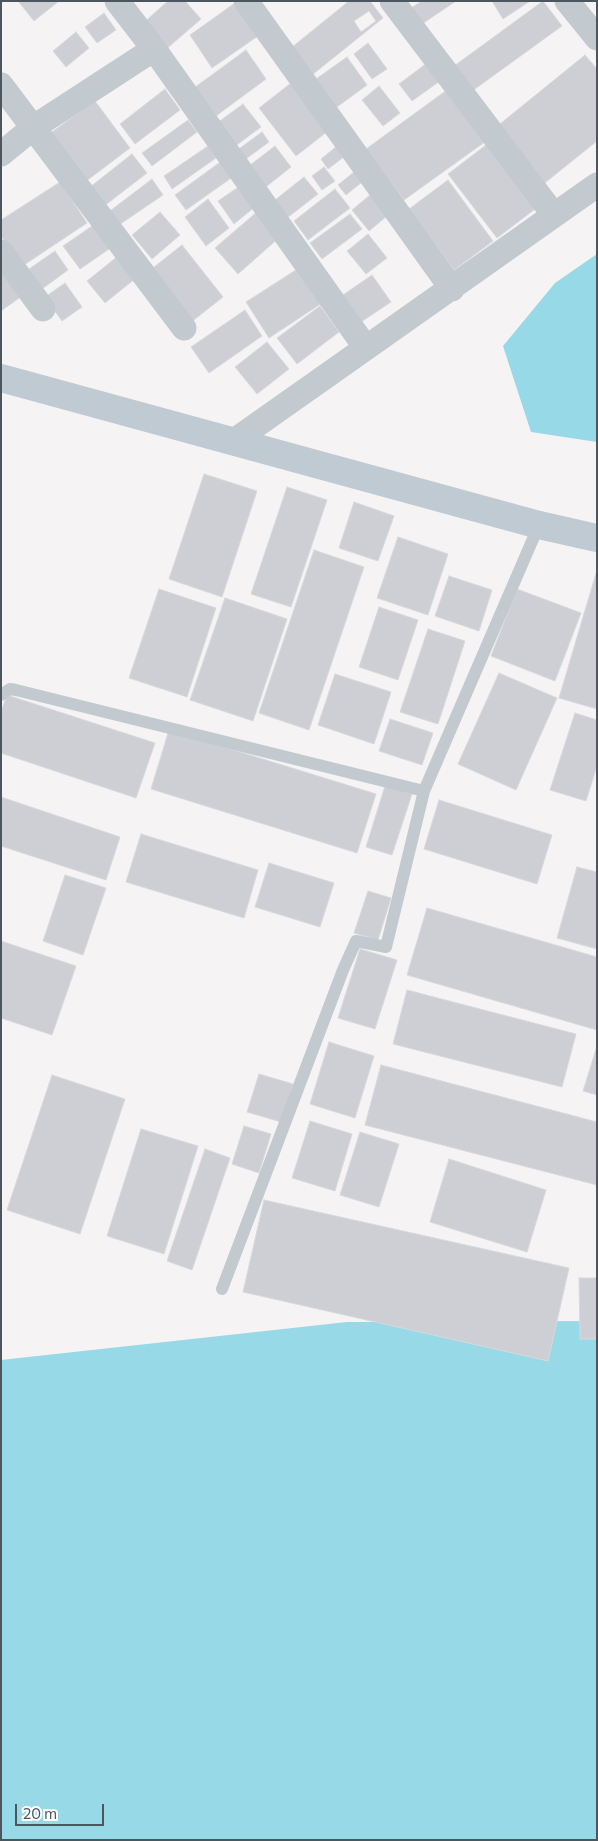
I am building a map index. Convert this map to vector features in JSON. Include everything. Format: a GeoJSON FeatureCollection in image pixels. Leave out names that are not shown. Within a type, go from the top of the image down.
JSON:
{"type":"FeatureCollection","features":[{"type":"Feature","properties":{"kind":"street"},"geometry":{"type":"LineString","coordinates":[[117,1],[154,49],[366,348]]}},
{"type":"Feature","properties":{"kind":"street"},"geometry":{"type":"LineString","coordinates":[[246,1],[452,289]]}},
{"type":"Feature","properties":{"kind":"street"},"geometry":{"type":"LineString","coordinates":[[392,1],[554,215]]}},
{"type":"Feature","properties":{"kind":"street"},"geometry":{"type":"LineString","coordinates":[[566,1],[597,38]]}},
{"type":"Feature","properties":{"kind":"street"},"geometry":{"type":"LineString","coordinates":[[1,154],[34,128],[154,49]]}},
{"type":"Feature","properties":{"kind":"street"},"geometry":{"type":"LineString","coordinates":[[1,85],[184,328]]}},
{"type":"Feature","properties":{"kind":"street"},"geometry":{"type":"LineString","coordinates":[[234,441],[597,185]]}},
{"type":"Feature","properties":{"kind":"street"},"geometry":{"type":"LineString","coordinates":[[1,252],[43,309]]}},
{"type":"Feature","properties":{"kind":"street"},"geometry":{"type":"LineString","coordinates":[[1,378],[539,525],[597,538]]}},
{"type":"Feature","properties":{"kind":"lane"},"geometry":{"type":"LineString","coordinates":[[222,1289],[343,970],[356,941],[386,947],[424,791],[539,525]]}},
{"type":"Feature","properties":{"kind":"lane"},"geometry":{"type":"LineString","coordinates":[[1,695],[10,689],[16,690],[424,791]]}},
{"type":"Feature","properties":{"kind":"water"},"geometry":{"type":"Polygon","coordinates":[[[597,254],[597,442],[531,432],[503,346],[555,283],[597,254]]]}},
{"type":"Feature","properties":{"kind":"water"},"geometry":{"type":"Polygon","coordinates":[[[597,1321],[597,1840],[1,1840],[1,1360],[347,1322],[597,1321]]]}},
{"type":"Feature","properties":{"kind":"building"},"geometry":{"type":"Polygon","coordinates":[[[18,1],[59,1],[34,21],[18,1]]]}},
{"type":"Feature","properties":{"kind":"building"},"geometry":{"type":"Polygon","coordinates":[[[168,1],[185,1],[201,19],[164,51],[141,25],[168,1]]]}},
{"type":"Feature","properties":{"kind":"building"},"geometry":{"type":"Polygon","coordinates":[[[349,1],[370,1],[383,18],[312,75],[291,48],[349,1]]]}},
{"type":"Feature","properties":{"kind":"building"},"geometry":{"type":"Polygon","coordinates":[[[422,1],[456,1],[422,24],[411,8],[422,1]]]}},
{"type":"Feature","properties":{"kind":"building"},"geometry":{"type":"Polygon","coordinates":[[[492,1],[530,1],[503,19],[492,1]]]}},
{"type":"Feature","properties":{"kind":"building"},"geometry":{"type":"Polygon","coordinates":[[[543,1],[562,26],[468,94],[450,69],[543,1]]]}},
{"type":"Feature","properties":{"kind":"building"},"geometry":{"type":"Polygon","coordinates":[[[235,3],[258,36],[212,68],[190,35],[235,3]]]}},
{"type":"Feature","properties":{"kind":"building"},"geometry":{"type":"Polygon","coordinates":[[[369,11],[376,21],[361,32],[354,21],[369,11]]]}},
{"type":"Feature","properties":{"kind":"building"},"geometry":{"type":"Polygon","coordinates":[[[104,13],[116,30],[97,43],[85,27],[104,13]]]}},
{"type":"Feature","properties":{"kind":"building"},"geometry":{"type":"Polygon","coordinates":[[[76,32],[89,48],[66,67],[53,51],[76,32]]]}},
{"type":"Feature","properties":{"kind":"building"},"geometry":{"type":"Polygon","coordinates":[[[368,43],[387,69],[372,79],[354,54],[368,43]]]}},
{"type":"Feature","properties":{"kind":"building"},"geometry":{"type":"Polygon","coordinates":[[[246,50],[266,79],[212,119],[191,90],[246,50]]]}},
{"type":"Feature","properties":{"kind":"building"},"geometry":{"type":"Polygon","coordinates":[[[585,55],[597,69],[597,141],[541,186],[495,128],[585,55]]]}},
{"type":"Feature","properties":{"kind":"building"},"geometry":{"type":"Polygon","coordinates":[[[347,57],[367,85],[337,107],[316,79],[347,57]]]}},
{"type":"Feature","properties":{"kind":"building"},"geometry":{"type":"Polygon","coordinates":[[[427,63],[440,81],[412,101],[399,84],[427,63]]]}},
{"type":"Feature","properties":{"kind":"building"},"geometry":{"type":"Polygon","coordinates":[[[291,83],[328,131],[296,156],[259,108],[291,83]]]}},
{"type":"Feature","properties":{"kind":"building"},"geometry":{"type":"Polygon","coordinates":[[[379,86],[400,113],[383,126],[362,100],[379,86]]]}},
{"type":"Feature","properties":{"kind":"building"},"geometry":{"type":"Polygon","coordinates":[[[451,87],[489,139],[404,200],[366,149],[451,87]]]}},
{"type":"Feature","properties":{"kind":"building"},"geometry":{"type":"Polygon","coordinates":[[[165,89],[180,110],[135,144],[120,124],[165,89]]]}},
{"type":"Feature","properties":{"kind":"building"},"geometry":{"type":"Polygon","coordinates":[[[95,101],[130,148],[85,182],[49,134],[95,101]]]}},
{"type":"Feature","properties":{"kind":"building"},"geometry":{"type":"Polygon","coordinates":[[[243,104],[261,127],[230,150],[213,126],[243,104]]]}},
{"type":"Feature","properties":{"kind":"building"},"geometry":{"type":"Polygon","coordinates":[[[188,120],[197,132],[152,166],[142,153],[188,120]]]}},
{"type":"Feature","properties":{"kind":"building"},"geometry":{"type":"Polygon","coordinates":[[[262,132],[269,142],[239,164],[232,154],[262,132]]]}},
{"type":"Feature","properties":{"kind":"building"},"geometry":{"type":"Polygon","coordinates":[[[486,145],[535,209],[497,238],[448,174],[486,145]]]}},
{"type":"Feature","properties":{"kind":"building"},"geometry":{"type":"Polygon","coordinates":[[[208,146],[216,158],[172,189],[164,176],[208,146]]]}},
{"type":"Feature","properties":{"kind":"building"},"geometry":{"type":"Polygon","coordinates":[[[275,146],[291,167],[262,190],[245,169],[275,146]]]}},
{"type":"Feature","properties":{"kind":"building"},"geometry":{"type":"Polygon","coordinates":[[[337,146],[345,156],[328,169],[321,159],[337,146]]]}},
{"type":"Feature","properties":{"kind":"building"},"geometry":{"type":"Polygon","coordinates":[[[132,154],[147,173],[99,210],[85,191],[132,154]]]}},
{"type":"Feature","properties":{"kind":"building"},"geometry":{"type":"Polygon","coordinates":[[[223,160],[234,176],[186,210],[175,195],[223,160]]]}},
{"type":"Feature","properties":{"kind":"building"},"geometry":{"type":"Polygon","coordinates":[[[324,167],[335,181],[322,190],[312,176],[324,167]]]}},
{"type":"Feature","properties":{"kind":"building"},"geometry":{"type":"Polygon","coordinates":[[[354,172],[362,182],[346,195],[338,185],[354,172]]]}},
{"type":"Feature","properties":{"kind":"building"},"geometry":{"type":"Polygon","coordinates":[[[304,177],[318,194],[283,221],[270,204],[304,177]]]}},
{"type":"Feature","properties":{"kind":"building"},"geometry":{"type":"Polygon","coordinates":[[[152,179],[163,195],[116,227],[106,214],[152,179]]]}},
{"type":"Feature","properties":{"kind":"building"},"geometry":{"type":"Polygon","coordinates":[[[448,180],[493,241],[454,270],[409,209],[448,180]]]}},
{"type":"Feature","properties":{"kind":"building"},"geometry":{"type":"Polygon","coordinates":[[[60,182],[87,223],[21,267],[1,236],[1,220],[60,182]]]}},
{"type":"Feature","properties":{"kind":"building"},"geometry":{"type":"Polygon","coordinates":[[[240,186],[256,206],[234,224],[218,201],[240,186]]]}},
{"type":"Feature","properties":{"kind":"building"},"geometry":{"type":"Polygon","coordinates":[[[335,189],[350,208],[308,240],[294,221],[335,189]]]}},
{"type":"Feature","properties":{"kind":"building"},"geometry":{"type":"Polygon","coordinates":[[[370,195],[387,216],[369,231],[352,210],[370,195]]]}},
{"type":"Feature","properties":{"kind":"building"},"geometry":{"type":"Polygon","coordinates":[[[208,199],[229,228],[206,246],[185,217],[208,199]]]}},
{"type":"Feature","properties":{"kind":"building"},"geometry":{"type":"Polygon","coordinates":[[[258,211],[281,236],[238,274],[215,248],[258,211]]]}},
{"type":"Feature","properties":{"kind":"building"},"geometry":{"type":"Polygon","coordinates":[[[160,212],[180,235],[152,259],[132,235],[160,212]]]}},
{"type":"Feature","properties":{"kind":"building"},"geometry":{"type":"Polygon","coordinates":[[[350,214],[362,229],[322,259],[310,243],[350,214]]]}},
{"type":"Feature","properties":{"kind":"building"},"geometry":{"type":"Polygon","coordinates":[[[95,224],[112,247],[80,269],[63,246],[95,224]]]}},
{"type":"Feature","properties":{"kind":"building"},"geometry":{"type":"Polygon","coordinates":[[[368,234],[387,258],[366,274],[347,251],[368,234]]]}},
{"type":"Feature","properties":{"kind":"building"},"geometry":{"type":"Polygon","coordinates":[[[182,245],[223,297],[190,323],[149,271],[182,245]]]}},
{"type":"Feature","properties":{"kind":"building"},"geometry":{"type":"Polygon","coordinates":[[[55,251],[68,270],[42,289],[29,269],[55,251]]]}},
{"type":"Feature","properties":{"kind":"building"},"geometry":{"type":"Polygon","coordinates":[[[118,256],[136,278],[105,303],[87,281],[118,256]]]}},
{"type":"Feature","properties":{"kind":"building"},"geometry":{"type":"Polygon","coordinates":[[[1,268],[22,296],[1,311],[1,268]]]}},
{"type":"Feature","properties":{"kind":"building"},"geometry":{"type":"Polygon","coordinates":[[[299,268],[322,303],[269,338],[246,302],[299,268]]]}},
{"type":"Feature","properties":{"kind":"building"},"geometry":{"type":"Polygon","coordinates":[[[372,275],[391,302],[355,326],[337,299],[372,275]]]}},
{"type":"Feature","properties":{"kind":"building"},"geometry":{"type":"Polygon","coordinates":[[[65,283],[82,307],[62,321],[45,297],[65,283]]]}},
{"type":"Feature","properties":{"kind":"building"},"geometry":{"type":"Polygon","coordinates":[[[320,306],[339,332],[297,364],[277,338],[320,306]]]}},
{"type":"Feature","properties":{"kind":"building"},"geometry":{"type":"Polygon","coordinates":[[[245,310],[262,336],[209,373],[191,347],[245,310]]]}},
{"type":"Feature","properties":{"kind":"building"},"geometry":{"type":"Polygon","coordinates":[[[267,342],[289,369],[257,394],[235,367],[267,342]]]}},
{"type":"Feature","properties":{"kind":"building"},"geometry":{"type":"Polygon","coordinates":[[[204,474],[257,491],[222,597],[169,579],[204,474]]]}},
{"type":"Feature","properties":{"kind":"building"},"geometry":{"type":"Polygon","coordinates":[[[287,487],[327,500],[291,607],[251,594],[287,487]]]}},
{"type":"Feature","properties":{"kind":"building"},"geometry":{"type":"Polygon","coordinates":[[[354,502],[394,516],[378,561],[339,548],[354,502]]]}},
{"type":"Feature","properties":{"kind":"building"},"geometry":{"type":"Polygon","coordinates":[[[398,537],[448,554],[428,615],[377,598],[398,537]]]}},
{"type":"Feature","properties":{"kind":"building"},"geometry":{"type":"Polygon","coordinates":[[[314,550],[364,567],[309,730],[259,713],[314,550]]]}},
{"type":"Feature","properties":{"kind":"building"},"geometry":{"type":"Polygon","coordinates":[[[597,570],[597,709],[559,698],[597,570]]]}},
{"type":"Feature","properties":{"kind":"building"},"geometry":{"type":"Polygon","coordinates":[[[449,576],[492,590],[479,631],[435,616],[449,576]]]}},
{"type":"Feature","properties":{"kind":"building"},"geometry":{"type":"Polygon","coordinates":[[[159,589],[216,608],[187,697],[129,678],[159,589]]]}},
{"type":"Feature","properties":{"kind":"building"},"geometry":{"type":"Polygon","coordinates":[[[517,589],[581,613],[555,681],[491,656],[517,589]]]}},
{"type":"Feature","properties":{"kind":"building"},"geometry":{"type":"Polygon","coordinates":[[[225,598],[287,619],[253,721],[190,700],[225,598]]]}},
{"type":"Feature","properties":{"kind":"building"},"geometry":{"type":"Polygon","coordinates":[[[379,607],[418,620],[398,680],[359,667],[379,607]]]}},
{"type":"Feature","properties":{"kind":"building"},"geometry":{"type":"Polygon","coordinates":[[[428,629],[465,641],[438,724],[400,712],[428,629]]]}},
{"type":"Feature","properties":{"kind":"building"},"geometry":{"type":"Polygon","coordinates":[[[499,673],[557,698],[516,790],[458,764],[499,673]]]}},
{"type":"Feature","properties":{"kind":"building"},"geometry":{"type":"Polygon","coordinates":[[[335,674],[391,692],[374,744],[318,725],[335,674]]]}},
{"type":"Feature","properties":{"kind":"building"},"geometry":{"type":"Polygon","coordinates":[[[7,695],[155,743],[136,798],[1,753],[1,712],[7,695]]]}},
{"type":"Feature","properties":{"kind":"building"},"geometry":{"type":"Polygon","coordinates":[[[575,713],[597,720],[597,766],[586,801],[550,790],[575,713]]]}},
{"type":"Feature","properties":{"kind":"building"},"geometry":{"type":"Polygon","coordinates":[[[390,719],[433,733],[422,765],[379,751],[390,719]]]}},
{"type":"Feature","properties":{"kind":"building"},"geometry":{"type":"Polygon","coordinates":[[[169,730],[376,794],[357,853],[151,789],[169,730]]]}},
{"type":"Feature","properties":{"kind":"building"},"geometry":{"type":"Polygon","coordinates":[[[385,786],[412,794],[392,855],[366,847],[385,786]]]}},
{"type":"Feature","properties":{"kind":"building"},"geometry":{"type":"Polygon","coordinates":[[[1,797],[120,837],[106,880],[1,846],[1,797]]]}},
{"type":"Feature","properties":{"kind":"building"},"geometry":{"type":"Polygon","coordinates":[[[439,800],[552,835],[537,884],[424,849],[439,800]]]}},
{"type":"Feature","properties":{"kind":"building"},"geometry":{"type":"Polygon","coordinates":[[[141,834],[258,870],[244,918],[126,882],[141,834]]]}},
{"type":"Feature","properties":{"kind":"building"},"geometry":{"type":"Polygon","coordinates":[[[269,863],[334,883],[320,927],[255,907],[269,863]]]}},
{"type":"Feature","properties":{"kind":"building"},"geometry":{"type":"Polygon","coordinates":[[[577,867],[597,872],[597,949],[557,938],[577,867]]]}},
{"type":"Feature","properties":{"kind":"building"},"geometry":{"type":"Polygon","coordinates":[[[65,875],[106,888],[83,955],[43,941],[65,875]]]}},
{"type":"Feature","properties":{"kind":"building"},"geometry":{"type":"Polygon","coordinates":[[[368,891],[391,898],[378,940],[354,933],[368,891]]]}},
{"type":"Feature","properties":{"kind":"building"},"geometry":{"type":"Polygon","coordinates":[[[427,908],[597,957],[597,1030],[407,975],[427,908]]]}},
{"type":"Feature","properties":{"kind":"building"},"geometry":{"type":"Polygon","coordinates":[[[1,941],[76,966],[52,1035],[1,1018],[1,941]]]}},
{"type":"Feature","properties":{"kind":"building"},"geometry":{"type":"Polygon","coordinates":[[[360,949],[397,960],[375,1029],[338,1018],[360,949]]]}},
{"type":"Feature","properties":{"kind":"building"},"geometry":{"type":"Polygon","coordinates":[[[407,990],[576,1034],[562,1087],[393,1044],[407,990]]]}},
{"type":"Feature","properties":{"kind":"building"},"geometry":{"type":"Polygon","coordinates":[[[329,1042],[374,1056],[355,1118],[310,1104],[329,1042]]]}},
{"type":"Feature","properties":{"kind":"building"},"geometry":{"type":"Polygon","coordinates":[[[597,1046],[597,1095],[583,1091],[597,1046]]]}},
{"type":"Feature","properties":{"kind":"building"},"geometry":{"type":"Polygon","coordinates":[[[381,1065],[597,1122],[597,1185],[365,1125],[381,1065]]]}},
{"type":"Feature","properties":{"kind":"building"},"geometry":{"type":"Polygon","coordinates":[[[259,1074],[293,1084],[281,1122],[247,1112],[259,1074]]]}},
{"type":"Feature","properties":{"kind":"building"},"geometry":{"type":"Polygon","coordinates":[[[52,1075],[125,1099],[80,1234],[7,1210],[52,1075]]]}},
{"type":"Feature","properties":{"kind":"building"},"geometry":{"type":"Polygon","coordinates":[[[310,1121],[352,1134],[335,1191],[292,1178],[310,1121]]]}},
{"type":"Feature","properties":{"kind":"building"},"geometry":{"type":"Polygon","coordinates":[[[244,1126],[271,1134],[259,1173],[232,1164],[244,1126]]]}},
{"type":"Feature","properties":{"kind":"building"},"geometry":{"type":"Polygon","coordinates":[[[141,1129],[198,1146],[164,1254],[107,1236],[141,1129]]]}},
{"type":"Feature","properties":{"kind":"building"},"geometry":{"type":"Polygon","coordinates":[[[360,1132],[399,1144],[379,1207],[340,1195],[360,1132]]]}},
{"type":"Feature","properties":{"kind":"building"},"geometry":{"type":"Polygon","coordinates":[[[205,1149],[230,1158],[192,1270],[167,1261],[205,1149]]]}},
{"type":"Feature","properties":{"kind":"building"},"geometry":{"type":"Polygon","coordinates":[[[449,1159],[546,1190],[527,1252],[430,1222],[449,1159]]]}},
{"type":"Feature","properties":{"kind":"building"},"geometry":{"type":"Polygon","coordinates":[[[264,1200],[569,1268],[548,1361],[243,1292],[264,1200]]]}},
{"type":"Feature","properties":{"kind":"building"},"geometry":{"type":"Polygon","coordinates":[[[579,1278],[597,1278],[597,1339],[580,1339],[579,1278]]]}}]}
